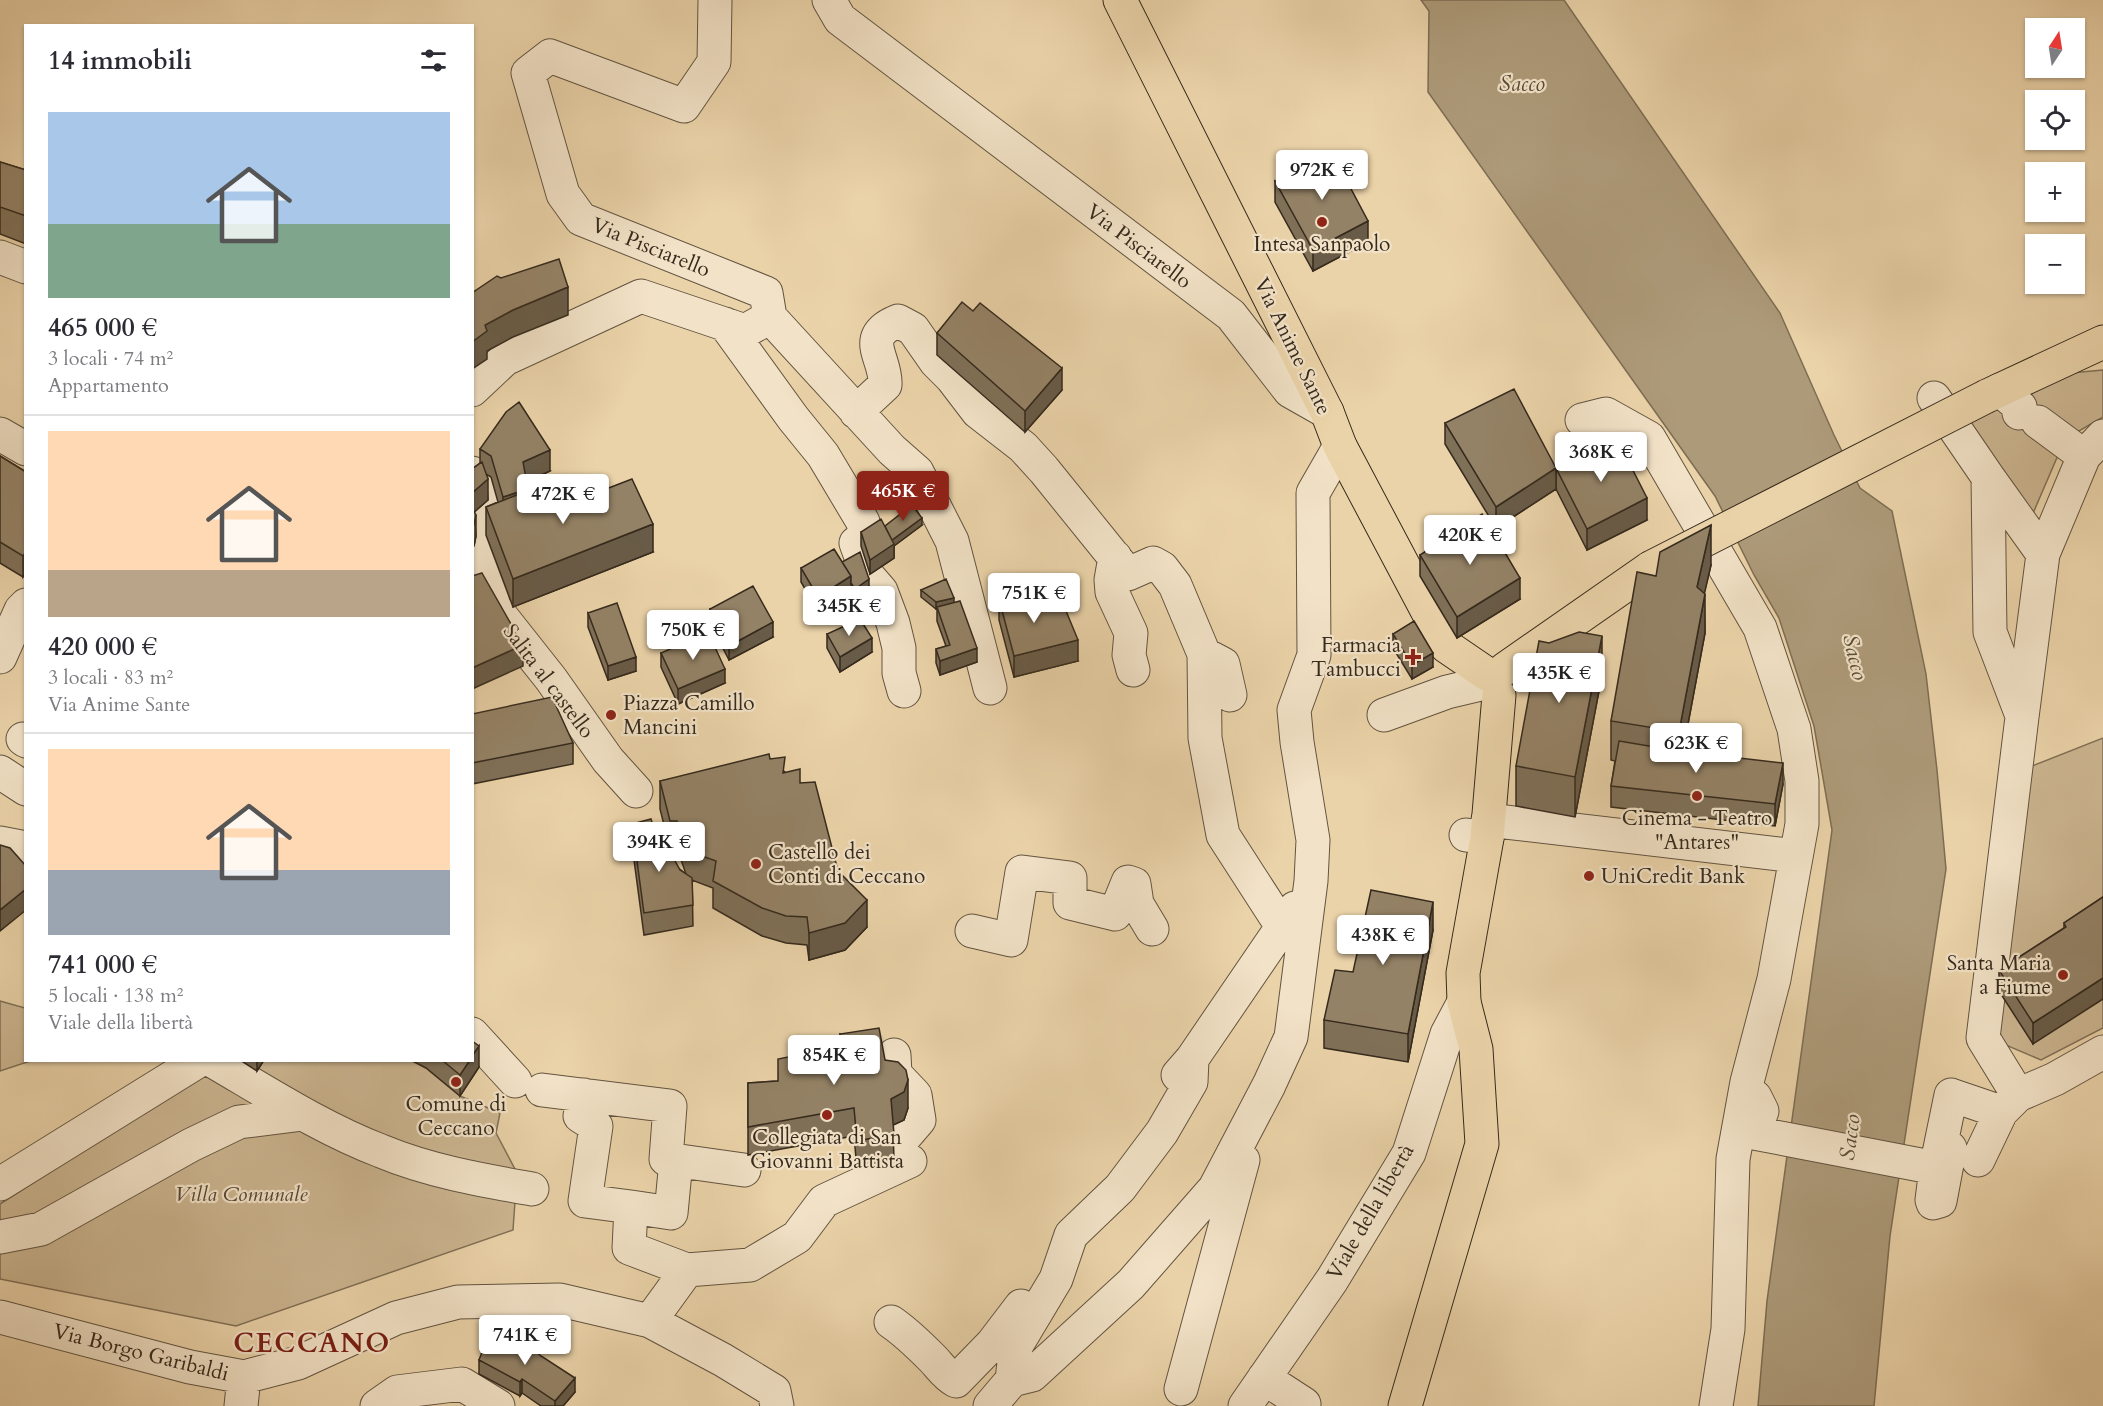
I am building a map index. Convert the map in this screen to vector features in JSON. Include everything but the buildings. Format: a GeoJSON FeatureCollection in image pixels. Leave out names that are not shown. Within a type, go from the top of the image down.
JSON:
{"type":"FeatureCollection","features":[{"type":"Feature","properties":{"kind":"main road","name":"Via Anime Sante"},"geometry":{"type":"LineString","coordinates":[[1120,0],[1327,412],[1340,446],[1446,646],[1494,680]]}},
{"type":"Feature","properties":{"kind":"main road"},"geometry":{"type":"LineString","coordinates":[[1405,1406],[1482,1144],[1476,1049],[1464,1002],[1463,973],[1481,831],[1494,680],[1650,568],[2011,405],[2087,357],[2103,342]]}},
{"type":"Feature","properties":{"kind":"street","name":"Via Pisciarello"},"geometry":{"type":"LineString","coordinates":[[715,0],[714,62],[684,106],[550,56],[528,72],[563,194],[581,219],[766,293],[770,317]]}},
{"type":"Feature","properties":{"kind":"street","name":"Via Pisciarello"},"geometry":{"type":"LineString","coordinates":[[829,0],[840,19],[1231,315],[1290,392],[1327,412]]}},
{"type":"Feature","properties":{"kind":"street"},"geometry":{"type":"LineString","coordinates":[[0,257],[24,266]]}},
{"type":"Feature","properties":{"kind":"street"},"geometry":{"type":"LineString","coordinates":[[474,388],[505,358],[641,296],[745,330],[770,317],[892,450],[917,472],[952,541],[990,688]]}},
{"type":"Feature","properties":{"kind":"street"},"geometry":{"type":"LineString","coordinates":[[856,412],[885,385],[886,375],[876,349],[879,335],[889,325],[898,321],[913,329],[936,362],[952,378],[978,412],[1023,447],[1044,470],[1128,574],[1153,563],[1162,568],[1175,585],[1204,654],[1205,738],[1223,835],[1283,928]]}},
{"type":"Feature","properties":{"kind":"street"},"geometry":{"type":"LineString","coordinates":[[725,324],[793,418],[823,455],[863,522],[865,533],[861,541],[856,543],[868,576],[881,591],[893,623],[899,648],[900,673],[904,691]]}},
{"type":"Feature","properties":{"kind":"street"},"geometry":{"type":"LineString","coordinates":[[1934,398],[2043,554]]}},
{"type":"Feature","properties":{"kind":"street"},"geometry":{"type":"LineString","coordinates":[[2010,1103],[1983,1038],[2022,717],[2043,554],[2093,446],[2011,405]]}},
{"type":"Feature","properties":{"kind":"street"},"geometry":{"type":"LineString","coordinates":[[1582,420],[1606,414],[1648,438],[1760,628],[1794,729],[1802,781],[1802,824],[1774,979],[1747,1082],[1733,1159],[1728,1329],[1716,1406]]}},
{"type":"Feature","properties":{"kind":"street"},"geometry":{"type":"LineString","coordinates":[[0,434],[24,448]]}},
{"type":"Feature","properties":{"kind":"street"},"geometry":{"type":"LineString","coordinates":[[1012,1380],[1032,1375],[1131,1284],[1215,1188],[1269,1085],[1291,1037],[1311,881],[1313,840],[1294,710],[1314,655],[1313,493],[1340,446]]}},
{"type":"Feature","properties":{"kind":"street","name":"Salita al castello"},"geometry":{"type":"LineString","coordinates":[[474,475],[485,479],[496,519],[476,530],[494,608],[551,679],[608,760],[636,791]]}},
{"type":"Feature","properties":{"kind":"street"},"geometry":{"type":"LineString","coordinates":[[1988,477],[1990,632],[2022,717]]}},
{"type":"Feature","properties":{"kind":"street"},"geometry":{"type":"LineString","coordinates":[[1115,557],[1111,580],[1112,592],[1131,633],[1129,655],[1133,670]]}},
{"type":"Feature","properties":{"kind":"street"},"geometry":{"type":"LineString","coordinates":[[0,657],[23,617]]}},
{"type":"Feature","properties":{"kind":"street"},"geometry":{"type":"LineString","coordinates":[[1204,654],[1223,664],[1230,695]]}},
{"type":"Feature","properties":{"kind":"street"},"geometry":{"type":"LineString","coordinates":[[1384,715],[1447,692],[1494,680]]}},
{"type":"Feature","properties":{"kind":"street"},"geometry":{"type":"LineString","coordinates":[[0,772],[24,788]]}},
{"type":"Feature","properties":{"kind":"street"},"geometry":{"type":"LineString","coordinates":[[1481,831],[1796,856]]}},
{"type":"Feature","properties":{"kind":"street"},"geometry":{"type":"LineString","coordinates":[[0,843],[24,848]]}},
{"type":"Feature","properties":{"kind":"street"},"geometry":{"type":"LineString","coordinates":[[972,931],[1011,940],[1022,872],[1070,878],[1070,903],[1115,914],[1128,882],[1134,884],[1137,904],[1152,929]]}},
{"type":"Feature","properties":{"kind":"street"},"geometry":{"type":"LineString","coordinates":[[1153,1105],[1192,1059],[1283,928],[1311,881]]}},
{"type":"Feature","properties":{"kind":"street","name":"Viale della libertà"},"geometry":{"type":"LineString","coordinates":[[1245,1406],[1332,1280],[1409,1153],[1447,1034],[1464,1002]]}},
{"type":"Feature","properties":{"kind":"street"},"geometry":{"type":"LineString","coordinates":[[474,1036],[528,1085],[670,1106],[666,1159],[744,1170]]}},
{"type":"Feature","properties":{"kind":"street"},"geometry":{"type":"LineString","coordinates":[[1978,1160],[2010,1103],[2103,1052]]}},
{"type":"Feature","properties":{"kind":"street"},"geometry":{"type":"LineString","coordinates":[[631,1207],[629,1248],[687,1270],[750,1265],[797,1237],[824,1201],[902,1165],[901,1141],[919,1120],[915,1095],[895,1074],[894,1055]]}},
{"type":"Feature","properties":{"kind":"street"},"geometry":{"type":"LineString","coordinates":[[990,1406],[1012,1380],[1016,1346],[1056,1279],[1071,1235],[1120,1188],[1162,1132],[1191,1082],[1192,1059]]}},
{"type":"Feature","properties":{"kind":"street"},"geometry":{"type":"LineString","coordinates":[[0,1184],[197,1062]]}},
{"type":"Feature","properties":{"kind":"street"},"geometry":{"type":"LineString","coordinates":[[214,1062],[303,1114],[381,1152],[472,1179],[532,1189]]}},
{"type":"Feature","properties":{"kind":"street"},"geometry":{"type":"LineString","coordinates":[[1733,1159],[1750,1162],[1744,1197],[1747,1204],[1754,1202],[1756,1165],[1762,1135],[1762,1111],[1747,1082]]}},
{"type":"Feature","properties":{"kind":"street"},"geometry":{"type":"LineString","coordinates":[[584,1095],[580,1116],[596,1126],[585,1201],[672,1213],[676,1161]]}},
{"type":"Feature","properties":{"kind":"street"},"geometry":{"type":"LineString","coordinates":[[1762,1135],[1930,1167],[1944,1130],[1951,1095],[2010,1103]]}},
{"type":"Feature","properties":{"kind":"street"},"geometry":{"type":"LineString","coordinates":[[0,1237],[41,1229],[190,1145],[239,1122],[303,1114]]}},
{"type":"Feature","properties":{"kind":"street"},"geometry":{"type":"LineString","coordinates":[[1181,1389],[1248,1142],[1246,1129]]}},
{"type":"Feature","properties":{"kind":"street"},"geometry":{"type":"LineString","coordinates":[[891,1322],[905,1331],[946,1375],[956,1381],[992,1344],[1046,1270],[1063,1259]]}},
{"type":"Feature","properties":{"kind":"street"},"geometry":{"type":"LineString","coordinates":[[650,1321],[687,1270]]}},
{"type":"Feature","properties":{"kind":"street","name":"Via Borgo Garibaldi"},"geometry":{"type":"LineString","coordinates":[[0,1317],[190,1368],[243,1391],[396,1318],[458,1302],[560,1300],[650,1321],[723,1360],[774,1391],[777,1406]]}},
{"type":"Feature","properties":{"kind":"street"},"geometry":{"type":"LineString","coordinates":[[1264,1378],[1304,1404],[1303,1406]]}},
{"type":"Feature","properties":{"kind":"street"},"geometry":{"type":"LineString","coordinates":[[377,1406],[397,1392],[458,1395],[498,1406]]}},
{"type":"Feature","properties":{"kind":"green space"},"geometry":{"type":"Polygon","coordinates":[[[2103,370],[2103,417],[2065,439],[2034,511],[2023,513],[1957,423],[2049,375],[2103,370]]]}},
{"type":"Feature","properties":{"kind":"green space"},"geometry":{"type":"Polygon","coordinates":[[[2103,738],[2103,1028],[2041,1060],[1987,1037],[2022,770],[2103,738]]]}},
{"type":"Feature","properties":{"kind":"green space"},"geometry":{"type":"Polygon","coordinates":[[[0,1001],[24,1008],[24,1062],[27,1062],[0,1071],[0,1001]]]}},
{"type":"Feature","properties":{"kind":"green space","name":"Villa Comunale"},"geometry":{"type":"Polygon","coordinates":[[[221,1062],[414,1062],[426,1068],[460,1096],[500,1113],[496,1133],[517,1173],[513,1230],[236,1326],[0,1279],[0,1204],[221,1062]]]}},
{"type":"Feature","properties":{"kind":"water","name":"Sacco"},"geometry":{"type":"Polygon","coordinates":[[[1421,0],[1564,0],[1780,313],[1860,488],[1892,511],[1926,674],[1946,869],[1890,1236],[1874,1406],[1758,1406],[1767,1301],[1832,830],[1814,726],[1779,618],[1754,575],[1715,496],[1428,92],[1429,11],[1421,0]]]}},
{"type":"Feature","properties":{"kind":"place","name":"Intesa Sanpaolo"},"geometry":{"type":"Point","coordinates":[1322,222]}},
{"type":"Feature","properties":{"kind":"place","name":"Farmacia Tambucci"},"geometry":{"type":"Point","coordinates":[1413,657]}},
{"type":"Feature","properties":{"kind":"place","name":"Piazza Camillo Mancini"},"geometry":{"type":"Point","coordinates":[611,715]}},
{"type":"Feature","properties":{"kind":"place","name":"Cinema - Teatro \"Antares\""},"geometry":{"type":"Point","coordinates":[1697,796]}},
{"type":"Feature","properties":{"kind":"place","name":"Castello dei Conti di Ceccano"},"geometry":{"type":"Point","coordinates":[756,864]}},
{"type":"Feature","properties":{"kind":"place","name":"UniCredit Bank"},"geometry":{"type":"Point","coordinates":[1589,876]}},
{"type":"Feature","properties":{"kind":"place","name":"Santa Maria a Fiume"},"geometry":{"type":"Point","coordinates":[2063,975]}},
{"type":"Feature","properties":{"kind":"place","name":"Comune di Ceccano"},"geometry":{"type":"Point","coordinates":[456,1082]}},
{"type":"Feature","properties":{"kind":"place","name":"Collegiata di San Giovanni Battista"},"geometry":{"type":"Point","coordinates":[827,1115]}},
{"type":"Feature","properties":{"kind":"district","name":"CECCANO"},"geometry":{"type":"Point","coordinates":[312,1343]}}]}
